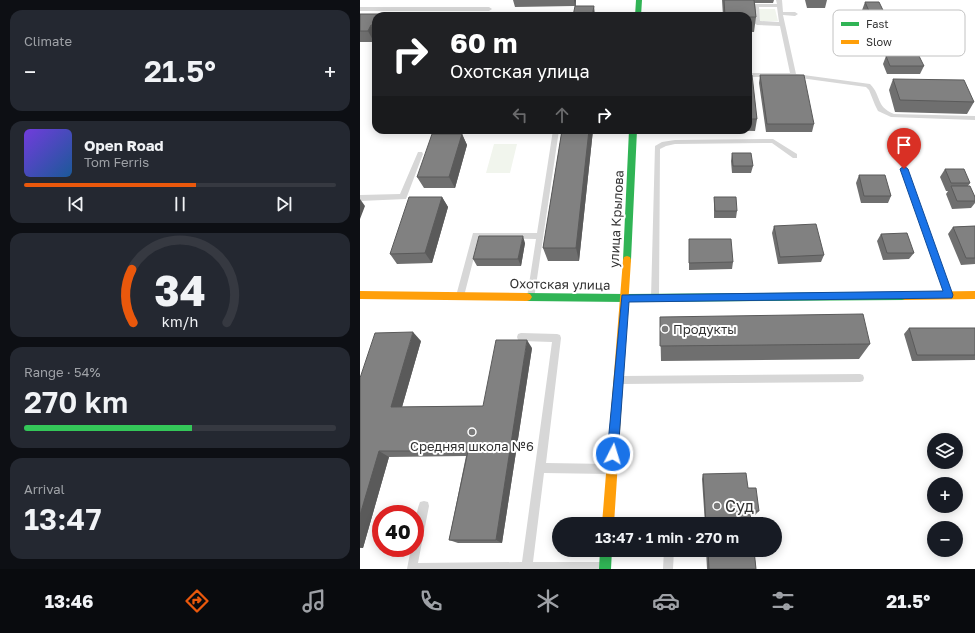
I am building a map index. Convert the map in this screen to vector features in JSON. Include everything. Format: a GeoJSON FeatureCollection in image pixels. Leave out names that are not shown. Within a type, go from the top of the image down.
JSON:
{"type":"FeatureCollection","features":[{"type":"Feature","properties":{"kind":"street"},"geometry":{"type":"LineString","coordinates":[[638,12],[639,0]]}},
{"type":"Feature","properties":{"kind":"street","name":"улица Крылова"},"geometry":{"type":"LineString","coordinates":[[608,517],[625,298],[633,134]]}},
{"type":"Feature","properties":{"kind":"street","name":"Охотская улица"},"geometry":{"type":"LineString","coordinates":[[360,295],[655,298],[975,294]]}},
{"type":"Feature","properties":{"kind":"street"},"geometry":{"type":"LineString","coordinates":[[605,568],[606,557]]}},
{"type":"Feature","properties":{"kind":"lane"},"geometry":{"type":"LineString","coordinates":[[782,24],[757,23],[756,6],[780,3],[782,24],[793,75]]}},
{"type":"Feature","properties":{"kind":"lane"},"geometry":{"type":"LineString","coordinates":[[360,9],[436,7],[489,9]]}},
{"type":"Feature","properties":{"kind":"lane"},"geometry":{"type":"LineString","coordinates":[[781,13],[795,14]]}},
{"type":"Feature","properties":{"kind":"lane"},"geometry":{"type":"LineString","coordinates":[[752,75],[793,75],[868,85],[872,89],[877,106],[881,110],[893,116],[975,118]]}},
{"type":"Feature","properties":{"kind":"lane"},"geometry":{"type":"LineString","coordinates":[[531,297],[555,134]]}},
{"type":"Feature","properties":{"kind":"lane"},"geometry":{"type":"LineString","coordinates":[[655,298],[657,148],[664,144],[675,142],[774,141],[795,156]]}},
{"type":"Feature","properties":{"kind":"lane"},"geometry":{"type":"LineString","coordinates":[[360,198],[403,197],[420,154]]}},
{"type":"Feature","properties":{"kind":"lane"},"geometry":{"type":"LineString","coordinates":[[904,169],[949,295]]}},
{"type":"Feature","properties":{"kind":"lane"},"geometry":{"type":"LineString","coordinates":[[460,296],[476,235],[540,236]]}},
{"type":"Feature","properties":{"kind":"lane"},"geometry":{"type":"LineString","coordinates":[[521,337],[557,338],[527,568]]}},
{"type":"Feature","properties":{"kind":"lane"},"geometry":{"type":"LineString","coordinates":[[619,380],[860,378]]}},
{"type":"Feature","properties":{"kind":"lane"},"geometry":{"type":"LineString","coordinates":[[540,468],[611,469]]}},
{"type":"Feature","properties":{"kind":"lane"},"geometry":{"type":"LineString","coordinates":[[414,557],[412,568],[605,568]]}},
{"type":"Feature","properties":{"kind":"lane"},"geometry":{"type":"LineString","coordinates":[[668,569],[669,557]]}},
{"type":"Feature","properties":{"kind":"shaded area"},"geometry":{"type":"Polygon","coordinates":[[[758,9],[775,9],[778,21],[760,21],[758,9]]]}},
{"type":"Feature","properties":{"kind":"shaded area"},"geometry":{"type":"Polygon","coordinates":[[[494,144],[517,144],[510,173],[486,173],[494,144]]]}},
{"type":"Feature","properties":{"kind":"building"},"geometry":{"type":"Polygon","coordinates":[[[724,0],[754,0],[756,17],[752,17],[752,12],[725,12],[724,0]]]}},
{"type":"Feature","properties":{"kind":"building"},"geometry":{"type":"Polygon","coordinates":[[[865,2],[879,2],[883,10],[869,10],[865,2]]]}},
{"type":"Feature","properties":{"kind":"building"},"geometry":{"type":"Polygon","coordinates":[[[575,6],[594,6],[593,12],[574,12],[575,6]]]}},
{"type":"Feature","properties":{"kind":"building"},"geometry":{"type":"Polygon","coordinates":[[[360,14],[372,14],[372,25],[368,31],[360,31],[360,14]]]}},
{"type":"Feature","properties":{"kind":"building"},"geometry":{"type":"Polygon","coordinates":[[[886,56],[919,56],[924,66],[890,66],[886,56]]]}},
{"type":"Feature","properties":{"kind":"building"},"geometry":{"type":"Polygon","coordinates":[[[752,75],[757,119],[752,119],[752,75]]]}},
{"type":"Feature","properties":{"kind":"building"},"geometry":{"type":"Polygon","coordinates":[[[760,75],[804,75],[814,124],[767,124],[760,75]]]}},
{"type":"Feature","properties":{"kind":"building"},"geometry":{"type":"Polygon","coordinates":[[[893,79],[964,80],[974,102],[900,100],[893,79]]]}},
{"type":"Feature","properties":{"kind":"building"},"geometry":{"type":"Polygon","coordinates":[[[432,134],[462,134],[449,177],[417,177],[432,134]]]}},
{"type":"Feature","properties":{"kind":"building"},"geometry":{"type":"Polygon","coordinates":[[[561,134],[589,134],[576,248],[543,248],[561,134]]]}},
{"type":"Feature","properties":{"kind":"building"},"geometry":{"type":"Polygon","coordinates":[[[732,153],[751,153],[753,166],[733,166],[732,153]]]}},
{"type":"Feature","properties":{"kind":"building"},"geometry":{"type":"Polygon","coordinates":[[[945,169],[964,169],[970,183],[951,183],[945,169]]]}},
{"type":"Feature","properties":{"kind":"building"},"geometry":{"type":"Polygon","coordinates":[[[859,175],[885,175],[891,196],[864,196],[859,175]]]}},
{"type":"Feature","properties":{"kind":"building"},"geometry":{"type":"Polygon","coordinates":[[[951,186],[970,186],[975,197],[975,201],[957,201],[951,186]]]}},
{"type":"Feature","properties":{"kind":"building"},"geometry":{"type":"Polygon","coordinates":[[[409,197],[442,197],[425,253],[390,254],[409,197]]]}},
{"type":"Feature","properties":{"kind":"building"},"geometry":{"type":"Polygon","coordinates":[[[714,197],[736,197],[737,211],[715,211],[714,197]]]}},
{"type":"Feature","properties":{"kind":"building"},"geometry":{"type":"Polygon","coordinates":[[[816,224],[824,255],[780,257],[774,226],[816,224]]]}},
{"type":"Feature","properties":{"kind":"building"},"geometry":{"type":"Polygon","coordinates":[[[975,226],[975,258],[966,258],[953,227],[975,226]]]}},
{"type":"Feature","properties":{"kind":"building"},"geometry":{"type":"Polygon","coordinates":[[[907,233],[914,253],[887,253],[881,234],[907,233]]]}},
{"type":"Feature","properties":{"kind":"building"},"geometry":{"type":"Polygon","coordinates":[[[479,236],[523,236],[518,259],[473,259],[479,236]]]}},
{"type":"Feature","properties":{"kind":"building"},"geometry":{"type":"Polygon","coordinates":[[[689,239],[731,239],[733,262],[689,263],[689,239]]]}},
{"type":"Feature","properties":{"kind":"building"},"geometry":{"type":"Polygon","coordinates":[[[863,314],[870,344],[660,346],[660,317],[863,314]]]}},
{"type":"Feature","properties":{"kind":"building"},"geometry":{"type":"Polygon","coordinates":[[[909,328],[975,328],[975,355],[917,355],[909,328]]]}},
{"type":"Feature","properties":{"kind":"building"},"geometry":{"type":"Polygon","coordinates":[[[413,332],[391,407],[483,406],[496,340],[527,340],[496,540],[449,540],[468,451],[379,451],[360,515],[360,378],[375,333],[413,332]]]}},
{"type":"Feature","properties":{"kind":"building"},"geometry":{"type":"Polygon","coordinates":[[[746,473],[748,488],[756,488],[759,511],[750,511],[750,517],[706,517],[703,474],[746,473]]]}},
{"type":"Feature","properties":{"kind":"building"},"geometry":{"type":"Polygon","coordinates":[[[708,557],[755,557],[756,569],[709,569],[708,557]]]}},
{"type":"Feature","properties":{"kind":"traffic: fast"},"geometry":{"type":"LineString","coordinates":[[638,12],[639,0]]}},
{"type":"Feature","properties":{"kind":"traffic: fast"},"geometry":{"type":"LineString","coordinates":[[627,260],[633,134]]}},
{"type":"Feature","properties":{"kind":"traffic: fast"},"geometry":{"type":"LineString","coordinates":[[527,297],[625,298],[905,296]]}},
{"type":"Feature","properties":{"kind":"traffic: fast"},"geometry":{"type":"LineString","coordinates":[[605,569],[606,557]]}},
{"type":"Feature","properties":{"kind":"traffic: slow"},"geometry":{"type":"LineString","coordinates":[[609,517],[627,260]]}},
{"type":"Feature","properties":{"kind":"traffic: slow"},"geometry":{"type":"LineString","coordinates":[[360,295],[527,297]]}},
{"type":"Feature","properties":{"kind":"traffic: slow"},"geometry":{"type":"LineString","coordinates":[[905,296],[975,295]]}},
{"type":"Feature","properties":{"kind":"place","name":"Продукты"},"geometry":{"type":"Point","coordinates":[665,329]}},
{"type":"Feature","properties":{"kind":"place","name":"Средняя школа №6"},"geometry":{"type":"Point","coordinates":[472,432]}},
{"type":"Feature","properties":{"kind":"place","name":"Суд"},"geometry":{"type":"Point","coordinates":[717,506]}},
{"type":"Feature","properties":{"kind":"route"},"geometry":{"type":"LineString","coordinates":[[613,454],[625,298],[949,295],[904,169]]}}]}
